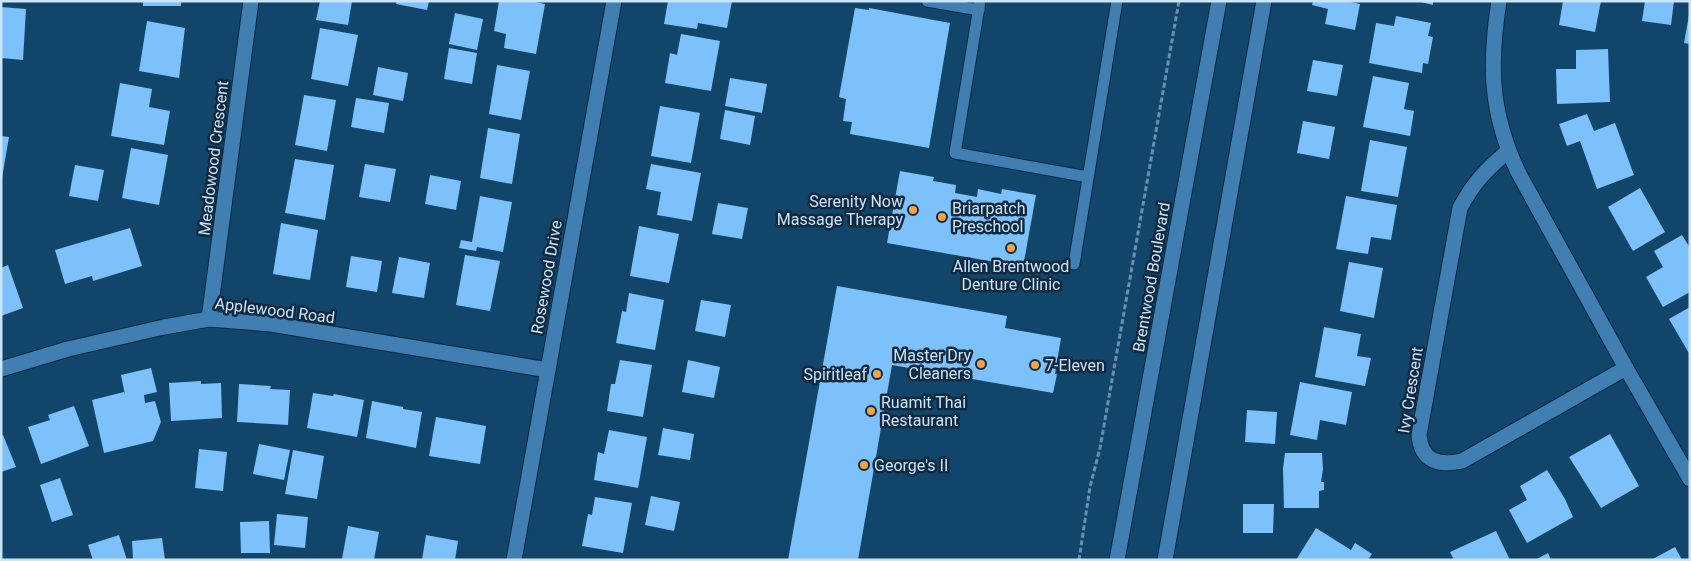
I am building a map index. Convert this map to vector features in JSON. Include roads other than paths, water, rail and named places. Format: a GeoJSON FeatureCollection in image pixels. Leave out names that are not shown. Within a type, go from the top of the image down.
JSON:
{"type":"FeatureCollection","features":[{"type":"Feature","properties":{"kind":"street","name":"Meadowood Crescent"},"geometry":{"type":"LineString","coordinates":[[209,319],[251,1]]}},
{"type":"Feature","properties":{"kind":"street","name":"Rosewood Drive"},"geometry":{"type":"LineString","coordinates":[[514,560],[614,1]]}},
{"type":"Feature","properties":{"kind":"street","name":"Brentwood Boulevard"},"geometry":{"type":"LineString","coordinates":[[1117,560],[1219,1]]}},
{"type":"Feature","properties":{"kind":"street"},"geometry":{"type":"LineString","coordinates":[[1165,560],[1264,1]]}},
{"type":"Feature","properties":{"kind":"street"},"geometry":{"type":"LineString","coordinates":[[1499,1],[1492,58],[1493,84],[1497,115],[1508,152],[1626,368],[1690,479]]}},
{"type":"Feature","properties":{"kind":"street","name":"Ivy Crescent"},"geometry":{"type":"LineString","coordinates":[[1508,152],[1484,172],[1469,191],[1460,208],[1419,435],[1420,447],[1427,457],[1435,461],[1449,464],[1462,462],[1626,368]]}},
{"type":"Feature","properties":{"kind":"street","name":"Applewood Road"},"geometry":{"type":"LineString","coordinates":[[1,369],[68,349],[164,326],[209,319],[271,324],[548,370]]}},
{"type":"Feature","properties":{"kind":"lane"},"geometry":{"type":"LineString","coordinates":[[927,1],[980,6],[955,153],[1088,177]]}},
{"type":"Feature","properties":{"kind":"lane"},"geometry":{"type":"LineString","coordinates":[[1074,264],[1117,1]]}},
{"type":"Feature","properties":{"kind":"place","name":"Serenity Now Massage Therapy"},"geometry":{"type":"Point","coordinates":[913,210]}},
{"type":"Feature","properties":{"kind":"place","name":"Briarpatch Preschool"},"geometry":{"type":"Point","coordinates":[942,217]}},
{"type":"Feature","properties":{"kind":"place","name":"Allen Brentwood Denture Clinic"},"geometry":{"type":"Point","coordinates":[1011,248]}},
{"type":"Feature","properties":{"kind":"place","name":"Master Dry Cleaners"},"geometry":{"type":"Point","coordinates":[981,364]}},
{"type":"Feature","properties":{"kind":"place","name":"7-Eleven"},"geometry":{"type":"Point","coordinates":[1035,365]}},
{"type":"Feature","properties":{"kind":"place","name":"Spiritleaf"},"geometry":{"type":"Point","coordinates":[877,374]}},
{"type":"Feature","properties":{"kind":"place","name":"Ruamit Thai Restaurant"},"geometry":{"type":"Point","coordinates":[871,411]}},
{"type":"Feature","properties":{"kind":"place","name":"George's II"},"geometry":{"type":"Point","coordinates":[864,465]}}]}
